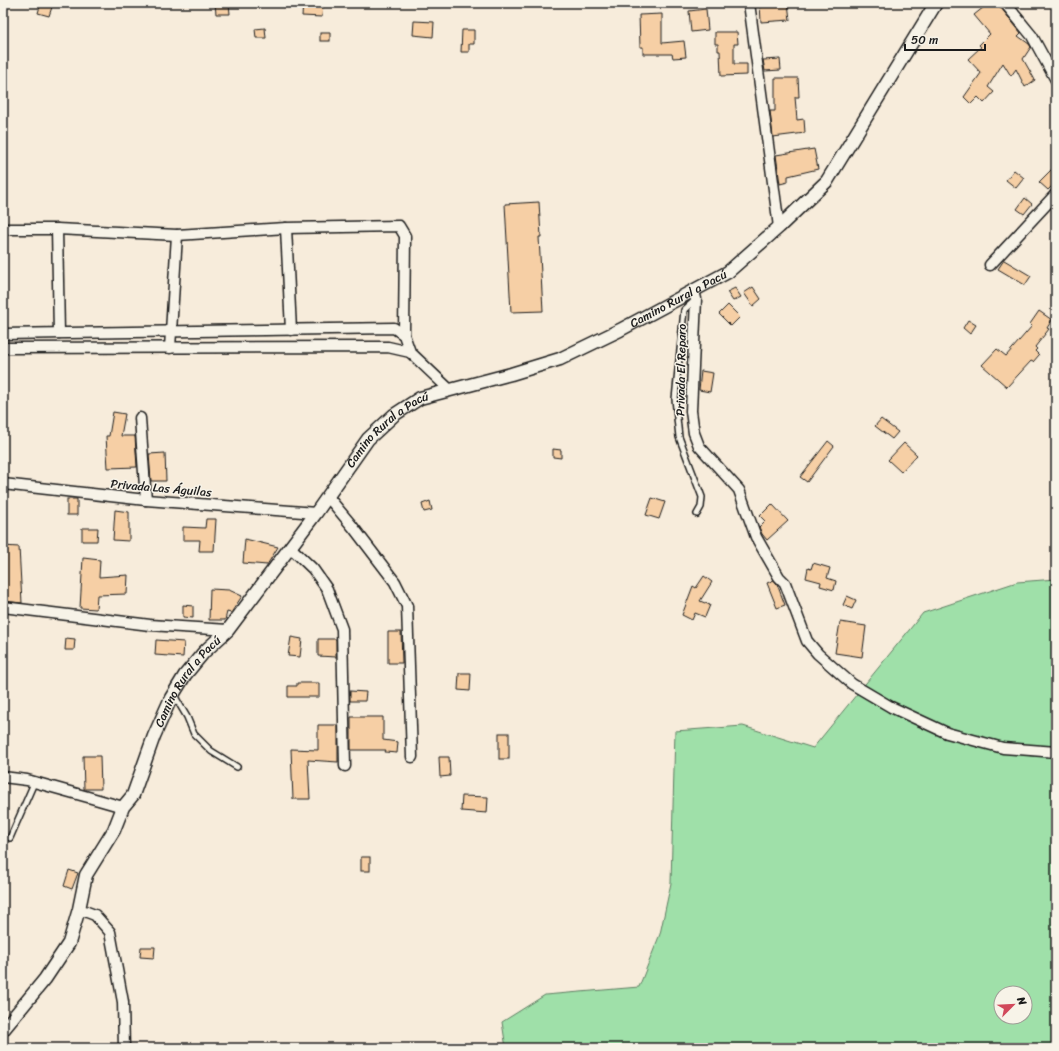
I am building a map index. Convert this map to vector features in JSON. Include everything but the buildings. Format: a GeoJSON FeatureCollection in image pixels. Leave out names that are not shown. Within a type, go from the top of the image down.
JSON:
{"type":"FeatureCollection","features":[{"type":"Feature","properties":{"kind":"street"},"geometry":{"type":"LineString","coordinates":[[749,3],[779,227]]}},
{"type":"Feature","properties":{"kind":"street","name":"Camino Rural a Pacú"},"geometry":{"type":"LineString","coordinates":[[3,1030],[44,979],[69,943],[79,909],[86,875],[114,830],[123,807],[133,795],[154,736],[185,674],[204,652],[228,630],[328,497],[368,439],[394,415],[420,398],[511,374],[560,359],[695,295],[728,272],[779,227],[827,181],[936,3]]}},
{"type":"Feature","properties":{"kind":"street"},"geometry":{"type":"LineString","coordinates":[[1005,3],[1032,36],[1056,80]]}},
{"type":"Feature","properties":{"kind":"street"},"geometry":{"type":"LineString","coordinates":[[990,265],[1056,194]]}},
{"type":"Feature","properties":{"kind":"street"},"geometry":{"type":"LineString","coordinates":[[3,229],[56,229],[177,235],[286,228],[399,226],[404,236],[404,335],[410,352],[450,390]]}},
{"type":"Feature","properties":{"kind":"street"},"geometry":{"type":"LineString","coordinates":[[286,228],[291,330]]}},
{"type":"Feature","properties":{"kind":"street"},"geometry":{"type":"LineString","coordinates":[[56,229],[59,333]]}},
{"type":"Feature","properties":{"kind":"street"},"geometry":{"type":"LineString","coordinates":[[170,348],[177,235]]}},
{"type":"Feature","properties":{"kind":"street","name":"Privada El Reparo"},"geometry":{"type":"LineString","coordinates":[[695,295],[691,411],[694,433],[699,446],[740,490],[756,537],[779,577],[786,583],[807,641],[818,654],[852,684],[891,707],[947,733],[1003,748],[1056,752]]}},
{"type":"Feature","properties":{"kind":"street"},"geometry":{"type":"LineString","coordinates":[[3,334],[394,328],[404,335]]}},
{"type":"Feature","properties":{"kind":"street"},"geometry":{"type":"LineString","coordinates":[[3,348],[388,347],[410,352]]}},
{"type":"Feature","properties":{"kind":"street"},"geometry":{"type":"LineString","coordinates":[[140,418],[146,500]]}},
{"type":"Feature","properties":{"kind":"street","name":"Privada Las Águilas"},"geometry":{"type":"LineString","coordinates":[[3,484],[146,500],[316,513]]}},
{"type":"Feature","properties":{"kind":"street"},"geometry":{"type":"LineString","coordinates":[[328,497],[395,582],[407,606],[412,757]]}},
{"type":"Feature","properties":{"kind":"street"},"geometry":{"type":"LineString","coordinates":[[290,547],[313,569],[327,589],[342,629],[345,766]]}},
{"type":"Feature","properties":{"kind":"street"},"geometry":{"type":"LineString","coordinates":[[3,607],[150,625],[228,630]]}},
{"type":"Feature","properties":{"kind":"street"},"geometry":{"type":"LineString","coordinates":[[4,777],[34,782],[123,807]]}},
{"type":"Feature","properties":{"kind":"street"},"geometry":{"type":"LineString","coordinates":[[79,909],[95,915],[110,932],[123,1002],[124,1048]]}},
{"type":"Feature","properties":{"kind":"lane"},"geometry":{"type":"LineString","coordinates":[[695,295],[684,310],[675,399],[679,436],[702,498],[702,507],[697,514]]}},
{"type":"Feature","properties":{"kind":"lane"},"geometry":{"type":"LineString","coordinates":[[174,694],[187,717],[194,734],[211,751],[237,767]]}},
{"type":"Feature","properties":{"kind":"lane"},"geometry":{"type":"LineString","coordinates":[[10,838],[34,782]]}},
{"type":"Feature","properties":{"kind":"green space"},"geometry":{"type":"Polygon","coordinates":[[[1056,579],[1056,1048],[506,1048],[502,1022],[545,995],[639,987],[660,934],[671,883],[675,731],[743,726],[813,748],[923,613],[1017,582],[1056,579]]]}}]}
